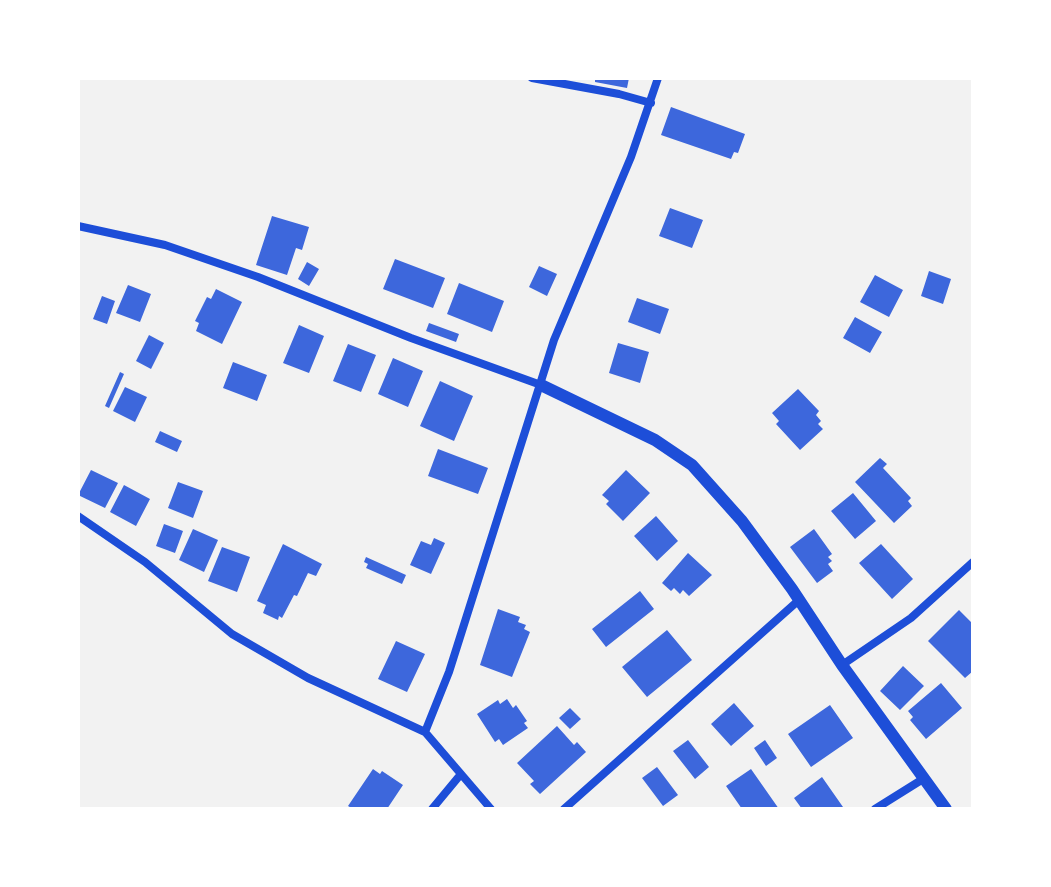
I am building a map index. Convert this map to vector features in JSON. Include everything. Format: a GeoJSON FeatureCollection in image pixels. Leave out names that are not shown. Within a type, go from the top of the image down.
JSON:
{"type":"FeatureCollection","features":[{"type":"Feature","properties":{"kind":"street"},"geometry":{"type":"LineString","coordinates":[[532,78],[651,103]]}},
{"type":"Feature","properties":{"kind":"street"},"geometry":{"type":"LineString","coordinates":[[425,732],[449,672],[554,340],[593,251],[658,78]]}},
{"type":"Feature","properties":{"kind":"street"},"geometry":{"type":"LineString","coordinates":[[78,226],[178,250],[541,385],[655,440],[692,465],[742,521],[946,809]]}},
{"type":"Feature","properties":{"kind":"street"},"geometry":{"type":"LineString","coordinates":[[78,516],[145,562],[232,634],[308,678],[425,732],[491,809]]}},
{"type":"Feature","properties":{"kind":"street"},"geometry":{"type":"LineString","coordinates":[[842,665],[911,618],[973,562]]}},
{"type":"Feature","properties":{"kind":"street"},"geometry":{"type":"LineString","coordinates":[[564,809],[799,600]]}},
{"type":"Feature","properties":{"kind":"street"},"geometry":{"type":"LineString","coordinates":[[432,809],[461,774]]}},
{"type":"Feature","properties":{"kind":"street"},"geometry":{"type":"LineString","coordinates":[[875,809],[923,779]]}},
{"type":"Feature","properties":{"kind":"building"},"geometry":{"type":"Polygon","coordinates":[[[595,78],[629,78],[627,88],[595,82],[595,78]]]}},
{"type":"Feature","properties":{"kind":"building"},"geometry":{"type":"Polygon","coordinates":[[[671,107],[745,134],[738,153],[734,152],[731,159],[661,135],[671,107]]]}},
{"type":"Feature","properties":{"kind":"building"},"geometry":{"type":"Polygon","coordinates":[[[670,208],[703,220],[692,248],[659,236],[670,208]]]}},
{"type":"Feature","properties":{"kind":"building"},"geometry":{"type":"Polygon","coordinates":[[[272,216],[309,227],[302,250],[296,248],[287,275],[256,265],[272,216]]]}},
{"type":"Feature","properties":{"kind":"building"},"geometry":{"type":"Polygon","coordinates":[[[395,259],[445,278],[433,308],[383,289],[395,259]]]}},
{"type":"Feature","properties":{"kind":"building"},"geometry":{"type":"Polygon","coordinates":[[[307,262],[319,269],[309,286],[298,279],[307,262]]]}},
{"type":"Feature","properties":{"kind":"building"},"geometry":{"type":"Polygon","coordinates":[[[539,266],[557,274],[547,296],[529,287],[539,266]]]}},
{"type":"Feature","properties":{"kind":"building"},"geometry":{"type":"Polygon","coordinates":[[[929,271],[951,279],[943,304],[921,296],[929,271]]]}},
{"type":"Feature","properties":{"kind":"building"},"geometry":{"type":"Polygon","coordinates":[[[875,275],[903,290],[889,317],[860,302],[875,275]]]}},
{"type":"Feature","properties":{"kind":"building"},"geometry":{"type":"Polygon","coordinates":[[[459,283],[504,301],[492,332],[447,314],[459,283]]]}},
{"type":"Feature","properties":{"kind":"building"},"geometry":{"type":"Polygon","coordinates":[[[128,285],[151,294],[140,322],[116,313],[128,285]]]}},
{"type":"Feature","properties":{"kind":"building"},"geometry":{"type":"Polygon","coordinates":[[[216,289],[242,302],[222,344],[196,331],[199,323],[195,321],[207,297],[211,299],[216,289]]]}},
{"type":"Feature","properties":{"kind":"building"},"geometry":{"type":"Polygon","coordinates":[[[102,296],[115,301],[107,324],[93,319],[102,296]]]}},
{"type":"Feature","properties":{"kind":"building"},"geometry":{"type":"Polygon","coordinates":[[[637,298],[669,309],[660,334],[628,322],[637,298]]]}},
{"type":"Feature","properties":{"kind":"building"},"geometry":{"type":"Polygon","coordinates":[[[855,317],[882,332],[870,353],[843,338],[855,317]]]}},
{"type":"Feature","properties":{"kind":"building"},"geometry":{"type":"Polygon","coordinates":[[[429,323],[459,334],[456,342],[426,331],[429,323]]]}},
{"type":"Feature","properties":{"kind":"building"},"geometry":{"type":"Polygon","coordinates":[[[299,325],[324,336],[309,373],[283,363],[299,325]]]}},
{"type":"Feature","properties":{"kind":"building"},"geometry":{"type":"Polygon","coordinates":[[[149,335],[164,343],[151,369],[136,361],[149,335]]]}},
{"type":"Feature","properties":{"kind":"building"},"geometry":{"type":"Polygon","coordinates":[[[618,343],[649,352],[640,383],[609,373],[618,343]]]}},
{"type":"Feature","properties":{"kind":"building"},"geometry":{"type":"Polygon","coordinates":[[[348,344],[376,355],[361,392],[333,381],[348,344]]]}},
{"type":"Feature","properties":{"kind":"building"},"geometry":{"type":"Polygon","coordinates":[[[393,358],[423,371],[408,407],[378,394],[393,358]]]}},
{"type":"Feature","properties":{"kind":"building"},"geometry":{"type":"Polygon","coordinates":[[[233,362],[267,375],[257,401],[223,388],[233,362]]]}},
{"type":"Feature","properties":{"kind":"building"},"geometry":{"type":"Polygon","coordinates":[[[120,372],[124,374],[109,408],[105,406],[120,372]]]}},
{"type":"Feature","properties":{"kind":"building"},"geometry":{"type":"Polygon","coordinates":[[[440,381],[473,396],[454,441],[420,426],[440,381]]]}},
{"type":"Feature","properties":{"kind":"building"},"geometry":{"type":"Polygon","coordinates":[[[125,387],[147,397],[135,422],[113,411],[125,387]]]}},
{"type":"Feature","properties":{"kind":"building"},"geometry":{"type":"Polygon","coordinates":[[[798,389],[819,411],[816,415],[821,421],[818,424],[823,429],[800,450],[776,424],[779,421],[772,413],[798,389]]]}},
{"type":"Feature","properties":{"kind":"building"},"geometry":{"type":"Polygon","coordinates":[[[160,431],[182,441],[177,452],[155,442],[160,431]]]}},
{"type":"Feature","properties":{"kind":"building"},"geometry":{"type":"Polygon","coordinates":[[[438,449],[488,468],[478,494],[428,476],[438,449]]]}},
{"type":"Feature","properties":{"kind":"building"},"geometry":{"type":"Polygon","coordinates":[[[880,458],[887,464],[883,468],[911,498],[908,501],[912,506],[894,523],[855,482],[880,458]]]}},
{"type":"Feature","properties":{"kind":"building"},"geometry":{"type":"Polygon","coordinates":[[[91,470],[118,483],[105,508],[78,495],[91,470]]]}},
{"type":"Feature","properties":{"kind":"building"},"geometry":{"type":"Polygon","coordinates":[[[626,470],[650,493],[623,521],[606,504],[609,501],[602,495],[626,470]]]}},
{"type":"Feature","properties":{"kind":"building"},"geometry":{"type":"Polygon","coordinates":[[[178,482],[203,491],[193,518],[168,508],[178,482]]]}},
{"type":"Feature","properties":{"kind":"building"},"geometry":{"type":"Polygon","coordinates":[[[124,485],[150,499],[136,526],[110,512],[124,485]]]}},
{"type":"Feature","properties":{"kind":"building"},"geometry":{"type":"Polygon","coordinates":[[[853,493],[876,521],[855,539],[831,511],[853,493]]]}},
{"type":"Feature","properties":{"kind":"building"},"geometry":{"type":"Polygon","coordinates":[[[656,516],[678,541],[657,561],[634,536],[656,516]]]}},
{"type":"Feature","properties":{"kind":"building"},"geometry":{"type":"Polygon","coordinates":[[[164,524],[183,531],[175,553],[156,546],[164,524]]]}},
{"type":"Feature","properties":{"kind":"building"},"geometry":{"type":"Polygon","coordinates":[[[193,529],[218,540],[204,572],[179,560],[193,529]]]}},
{"type":"Feature","properties":{"kind":"building"},"geometry":{"type":"Polygon","coordinates":[[[814,529],[832,554],[828,557],[832,561],[828,564],[833,571],[817,583],[790,547],[814,529]]]}},
{"type":"Feature","properties":{"kind":"building"},"geometry":{"type":"Polygon","coordinates":[[[434,538],[445,543],[431,574],[410,565],[421,541],[431,545],[434,538]]]}},
{"type":"Feature","properties":{"kind":"building"},"geometry":{"type":"Polygon","coordinates":[[[283,544],[322,564],[316,576],[308,573],[297,596],[294,595],[278,620],[263,613],[266,605],[257,601],[283,544]]]}},
{"type":"Feature","properties":{"kind":"building"},"geometry":{"type":"Polygon","coordinates":[[[881,544],[913,579],[892,599],[859,563],[881,544]]]}},
{"type":"Feature","properties":{"kind":"building"},"geometry":{"type":"Polygon","coordinates":[[[222,547],[250,557],[237,592],[208,581],[222,547]]]}},
{"type":"Feature","properties":{"kind":"building"},"geometry":{"type":"Polygon","coordinates":[[[688,553],[712,575],[689,596],[683,590],[680,594],[674,588],[671,591],[662,583],[688,553]]]}},
{"type":"Feature","properties":{"kind":"building"},"geometry":{"type":"Polygon","coordinates":[[[366,557],[406,575],[402,584],[366,568],[366,557]]]}},
{"type":"Feature","properties":{"kind":"building"},"geometry":{"type":"Polygon","coordinates":[[[640,591],[654,609],[606,647],[592,629],[640,591]]]}},
{"type":"Feature","properties":{"kind":"building"},"geometry":{"type":"Polygon","coordinates":[[[498,609],[520,617],[518,622],[526,625],[524,629],[530,632],[512,677],[480,665],[498,609]]]}},
{"type":"Feature","properties":{"kind":"building"},"geometry":{"type":"Polygon","coordinates":[[[959,610],[973,624],[973,671],[965,678],[928,641],[959,610]]]}},
{"type":"Feature","properties":{"kind":"building"},"geometry":{"type":"Polygon","coordinates":[[[667,630],[692,660],[647,697],[622,667],[667,630]]]}},
{"type":"Feature","properties":{"kind":"building"},"geometry":{"type":"Polygon","coordinates":[[[396,641],[425,654],[407,692],[378,679],[396,641]]]}},
{"type":"Feature","properties":{"kind":"building"},"geometry":{"type":"Polygon","coordinates":[[[903,666],[924,686],[900,710],[880,691],[903,666]]]}},
{"type":"Feature","properties":{"kind":"building"},"geometry":{"type":"Polygon","coordinates":[[[941,683],[962,708],[926,739],[910,720],[913,717],[908,711],[941,683]]]}},
{"type":"Feature","properties":{"kind":"building"},"geometry":{"type":"Polygon","coordinates":[[[507,699],[513,708],[516,705],[528,728],[503,745],[499,739],[495,742],[477,714],[498,700],[500,704],[507,699]]]}},
{"type":"Feature","properties":{"kind":"building"},"geometry":{"type":"Polygon","coordinates":[[[734,703],[754,726],[731,746],[711,724],[734,703]]]}},
{"type":"Feature","properties":{"kind":"building"},"geometry":{"type":"Polygon","coordinates":[[[830,705],[853,738],[811,767],[788,734],[830,705]]]}},
{"type":"Feature","properties":{"kind":"building"},"geometry":{"type":"Polygon","coordinates":[[[570,708],[581,719],[570,729],[559,718],[570,708]]]}},
{"type":"Feature","properties":{"kind":"building"},"geometry":{"type":"Polygon","coordinates":[[[557,726],[574,745],[577,742],[586,752],[540,794],[530,784],[534,781],[517,763],[557,726]]]}},
{"type":"Feature","properties":{"kind":"building"},"geometry":{"type":"Polygon","coordinates":[[[688,740],[709,767],[695,779],[673,751],[688,740]]]}},
{"type":"Feature","properties":{"kind":"building"},"geometry":{"type":"Polygon","coordinates":[[[765,740],[777,758],[766,766],[754,748],[765,740]]]}},
{"type":"Feature","properties":{"kind":"building"},"geometry":{"type":"Polygon","coordinates":[[[657,767],[678,795],[663,806],[642,778],[657,767]]]}},
{"type":"Feature","properties":{"kind":"building"},"geometry":{"type":"Polygon","coordinates":[[[373,769],[380,774],[382,771],[403,785],[387,809],[353,809],[348,806],[373,769]]]}},
{"type":"Feature","properties":{"kind":"building"},"geometry":{"type":"Polygon","coordinates":[[[751,769],[779,809],[742,809],[726,786],[751,769]]]}},
{"type":"Feature","properties":{"kind":"building"},"geometry":{"type":"Polygon","coordinates":[[[822,777],[843,807],[802,809],[794,798],[822,777]]]}}]}
